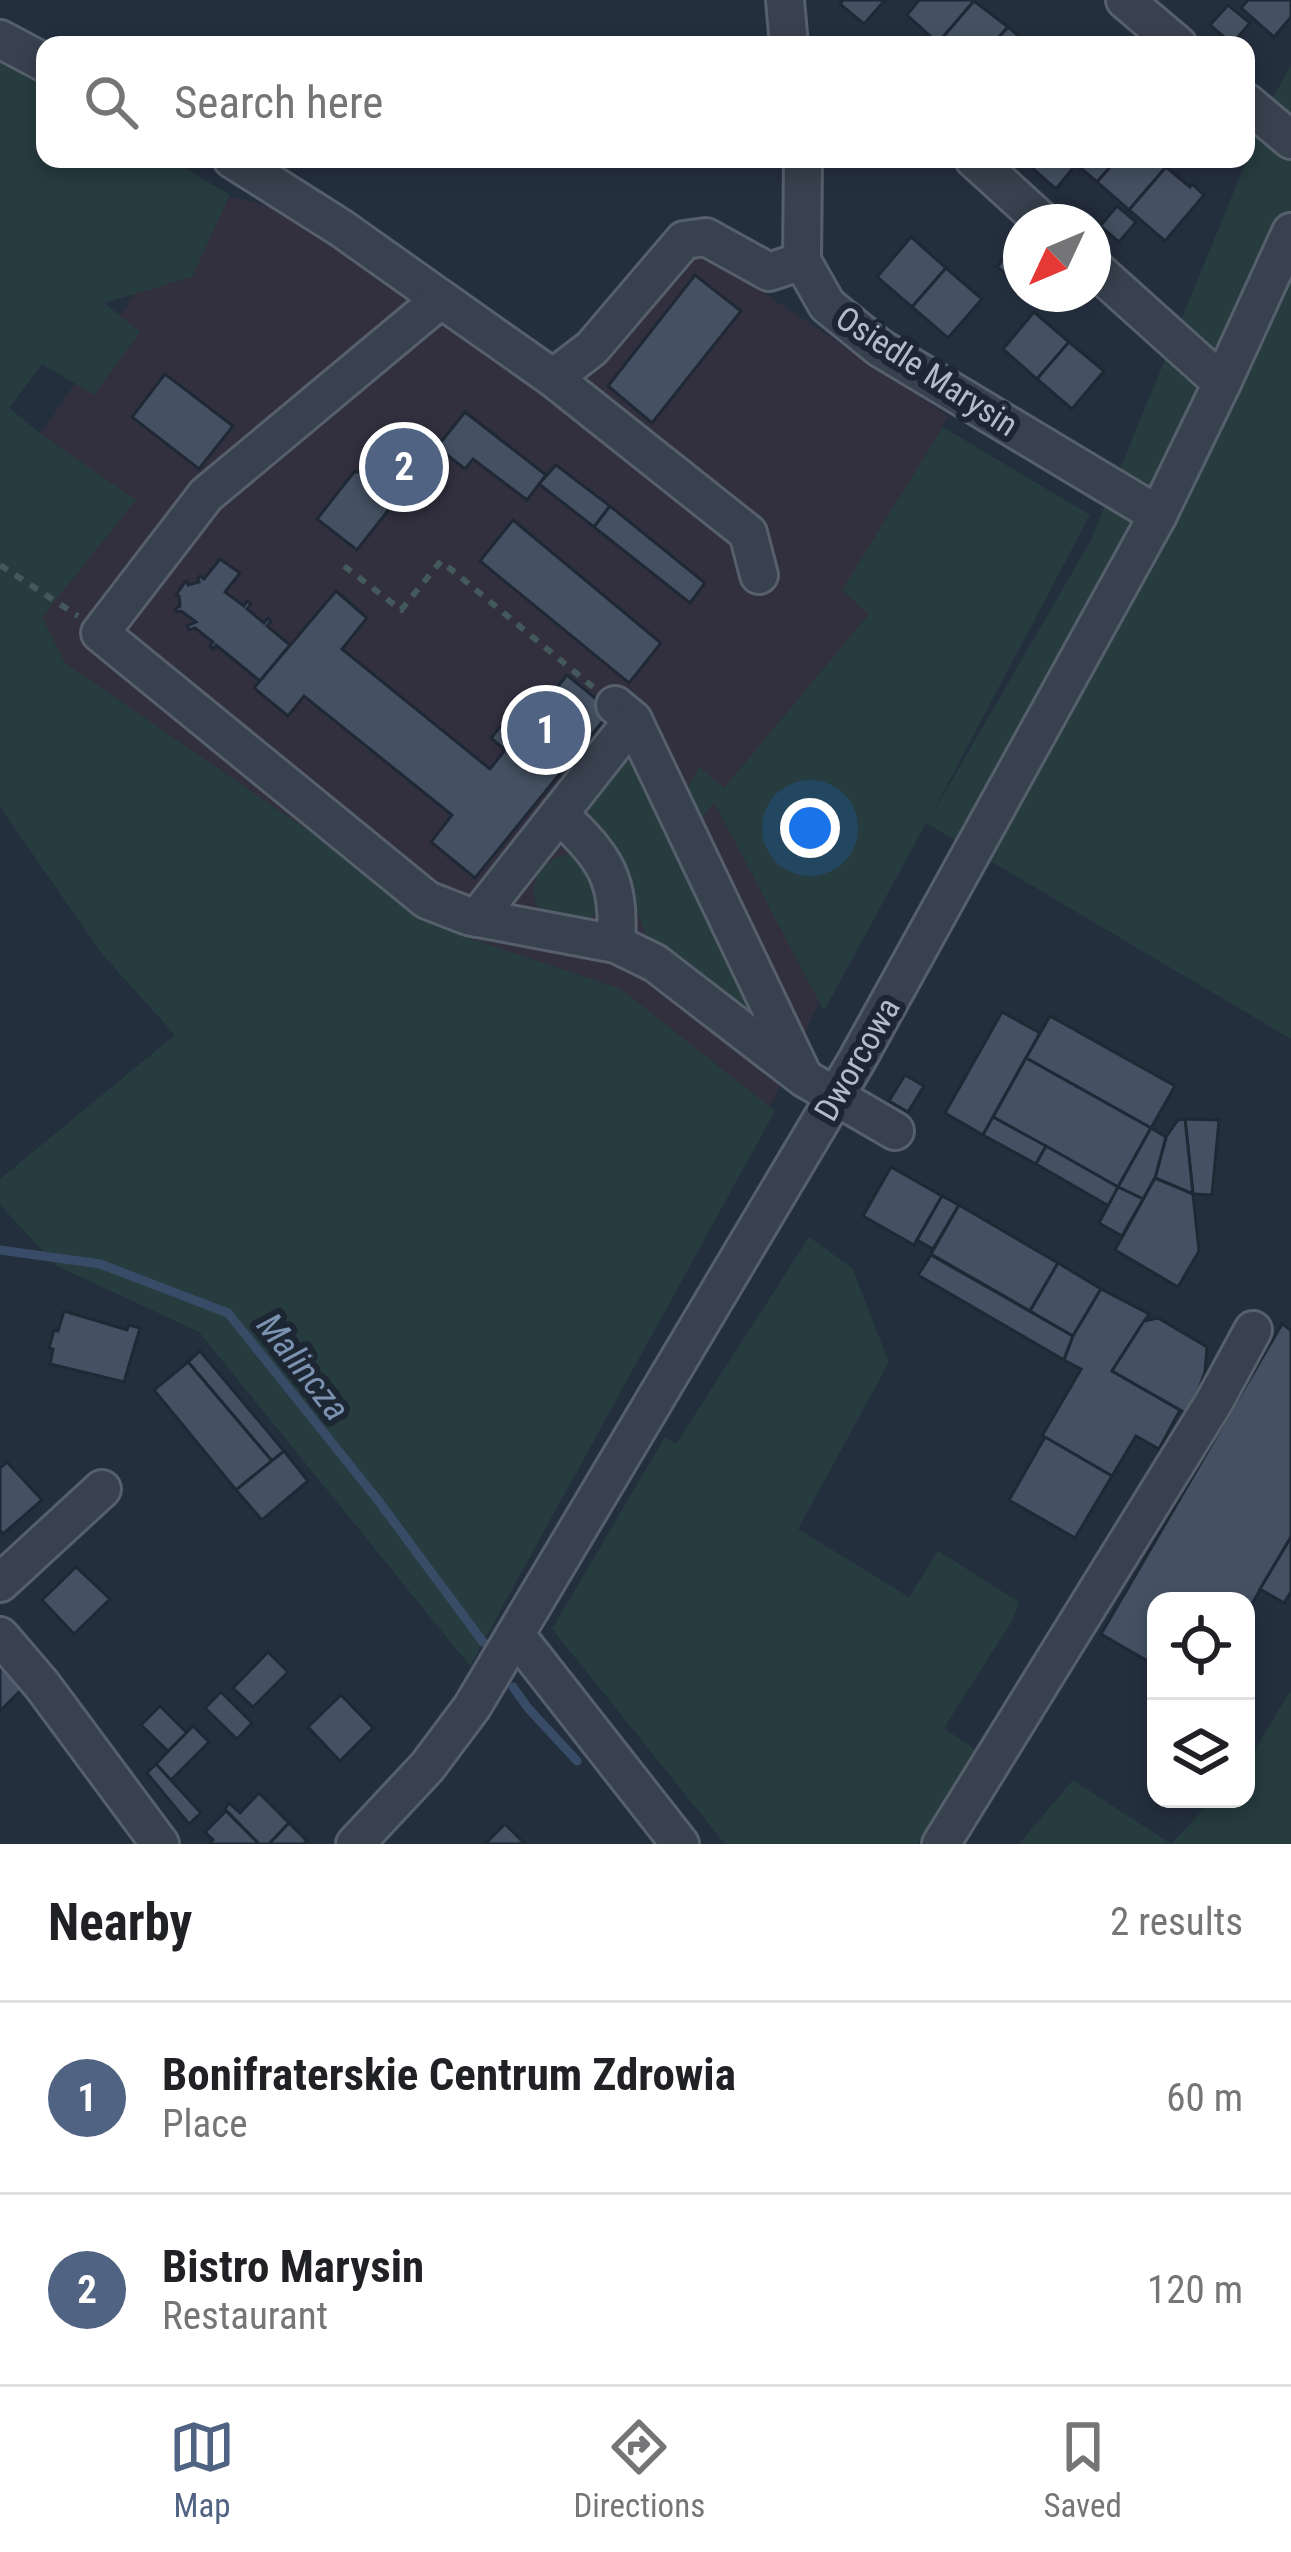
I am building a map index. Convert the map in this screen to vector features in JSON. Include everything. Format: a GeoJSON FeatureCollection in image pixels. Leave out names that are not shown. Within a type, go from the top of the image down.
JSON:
{"type":"FeatureCollection","features":[{"type":"Feature","properties":{"kind":"street"},"geometry":{"type":"LineString","coordinates":[[785,0],[788,36]]}},
{"type":"Feature","properties":{"kind":"street"},"geometry":{"type":"LineString","coordinates":[[1125,0],[1167,36]]}},
{"type":"Feature","properties":{"kind":"street"},"geometry":{"type":"LineString","coordinates":[[0,39],[36,57]]}},
{"type":"Feature","properties":{"kind":"street"},"geometry":{"type":"LineString","coordinates":[[1255,110],[1291,140]]}},
{"type":"Feature","properties":{"kind":"street"},"geometry":{"type":"LineString","coordinates":[[246,168],[341,228],[553,378],[748,533],[759,575]]}},
{"type":"Feature","properties":{"kind":"street"},"geometry":{"type":"LineString","coordinates":[[553,378],[592,348],[684,241],[706,237],[769,272],[802,261],[803,168]]}},
{"type":"Feature","properties":{"kind":"street"},"geometry":{"type":"LineString","coordinates":[[984,168],[1023,204]]}},
{"type":"Feature","properties":{"kind":"street","name":"Dworcowa"},"geometry":{"type":"LineString","coordinates":[[355,1844],[427,1767],[472,1707],[836,1097],[1158,515],[1291,232]]}},
{"type":"Feature","properties":{"kind":"street","name":"Osiedle Marysin"},"geometry":{"type":"LineString","coordinates":[[802,261],[826,305],[880,348],[1158,515]]}},
{"type":"Feature","properties":{"kind":"street"},"geometry":{"type":"LineString","coordinates":[[1111,283],[1222,383]]}},
{"type":"Feature","properties":{"kind":"street"},"geometry":{"type":"LineString","coordinates":[[441,299],[206,495],[100,633],[427,900],[477,918],[616,944],[655,963],[804,1078],[895,1131]]}},
{"type":"Feature","properties":{"kind":"street"},"geometry":{"type":"LineString","coordinates":[[477,918],[559,814],[624,713]]}},
{"type":"Feature","properties":{"kind":"street"},"geometry":{"type":"LineString","coordinates":[[624,713],[804,1078]]}},
{"type":"Feature","properties":{"kind":"street"},"geometry":{"type":"LineString","coordinates":[[559,814],[606,868],[616,893],[616,944]]}},
{"type":"Feature","properties":{"kind":"street"},"geometry":{"type":"LineString","coordinates":[[940,1844],[1214,1402],[1252,1330]]}},
{"type":"Feature","properties":{"kind":"street"},"geometry":{"type":"LineString","coordinates":[[0,1583],[102,1489]]}},
{"type":"Feature","properties":{"kind":"street"},"geometry":{"type":"LineString","coordinates":[[516,1635],[680,1844]]}},
{"type":"Feature","properties":{"kind":"street"},"geometry":{"type":"LineString","coordinates":[[0,1636],[160,1844]]}},
{"type":"Feature","properties":{"kind":"path"},"geometry":{"type":"LineString","coordinates":[[344,566],[401,610],[441,561],[624,713]]}},
{"type":"Feature","properties":{"kind":"path"},"geometry":{"type":"LineString","coordinates":[[0,566],[100,633]]}},
{"type":"Feature","properties":{"kind":"shaded area"},"geometry":{"type":"Polygon","coordinates":[[[204,191],[290,211],[563,406],[691,257],[713,259],[948,416],[864,583],[888,604],[829,981],[765,1117],[0,735],[0,489],[204,191]]]}},
{"type":"Feature","properties":{"kind":"green space"},"geometry":{"type":"Polygon","coordinates":[[[0,59],[36,80],[36,168],[185,168],[230,195],[192,277],[104,303],[140,332],[94,395],[42,364],[9,408],[136,500],[42,617],[65,663],[460,935],[621,989],[775,1111],[470,1666],[199,1332],[57,1266],[0,1205],[0,1179],[175,1035],[102,954],[0,807],[0,59]]]}},
{"type":"Feature","properties":{"kind":"green space"},"geometry":{"type":"Polygon","coordinates":[[[1291,65],[1291,1039],[926,823],[824,1011],[714,802],[696,826],[688,802],[690,783],[700,767],[724,788],[869,614],[842,590],[943,427],[1090,515],[927,823],[1090,542],[1244,168],[1255,168],[1255,140],[1291,65]]]}},
{"type":"Feature","properties":{"kind":"green space"},"geometry":{"type":"Polygon","coordinates":[[[619,754],[633,756],[769,1031],[646,936],[630,888],[596,832],[588,807],[588,790],[619,754]]]}},
{"type":"Feature","properties":{"kind":"green space"},"geometry":{"type":"Polygon","coordinates":[[[567,854],[578,856],[604,903],[588,922],[543,916],[537,906],[536,878],[548,863],[567,854]]]}},
{"type":"Feature","properties":{"kind":"green space"},"geometry":{"type":"Polygon","coordinates":[[[809,1237],[852,1268],[889,1362],[798,1529],[909,1597],[938,1551],[1019,1602],[1012,1621],[944,1728],[978,1752],[918,1844],[725,1844],[552,1629],[665,1437],[676,1444],[809,1237]]]}},
{"type":"Feature","properties":{"kind":"green space"},"geometry":{"type":"Polygon","coordinates":[[[1291,1690],[1291,1844],[1171,1844],[1205,1808],[1255,1808],[1255,1749],[1291,1690]]]}},
{"type":"Feature","properties":{"kind":"green space"},"geometry":{"type":"Polygon","coordinates":[[[1073,1780],[1171,1844],[1019,1844],[1073,1780]]]}},
{"type":"Feature","properties":{"kind":"building"},"geometry":{"type":"Polygon","coordinates":[[[843,0],[885,0],[864,24],[840,4],[843,0]]]}},
{"type":"Feature","properties":{"kind":"building"},"geometry":{"type":"Polygon","coordinates":[[[919,0],[974,1],[944,36],[930,36],[907,15],[919,0]]]}},
{"type":"Feature","properties":{"kind":"building"},"geometry":{"type":"Polygon","coordinates":[[[1248,0],[1291,0],[1291,17],[1274,37],[1241,8],[1248,0]]]}},
{"type":"Feature","properties":{"kind":"building"},"geometry":{"type":"Polygon","coordinates":[[[974,1],[1008,27],[1000,36],[944,36],[974,1]]]}},
{"type":"Feature","properties":{"kind":"building"},"geometry":{"type":"Polygon","coordinates":[[[1228,5],[1250,23],[1239,36],[1223,36],[1210,25],[1228,5]]]}},
{"type":"Feature","properties":{"kind":"building"},"geometry":{"type":"Polygon","coordinates":[[[1034,168],[1073,168],[1056,189],[1034,168]]]}},
{"type":"Feature","properties":{"kind":"building"},"geometry":{"type":"Polygon","coordinates":[[[1081,168],[1109,168],[1097,182],[1081,168]]]}},
{"type":"Feature","properties":{"kind":"building"},"geometry":{"type":"Polygon","coordinates":[[[1109,168],[1165,168],[1129,210],[1097,182],[1109,168]]]}},
{"type":"Feature","properties":{"kind":"building"},"geometry":{"type":"Polygon","coordinates":[[[1165,168],[1204,195],[1165,241],[1129,210],[1165,168]]]}},
{"type":"Feature","properties":{"kind":"building"},"geometry":{"type":"Polygon","coordinates":[[[1117,206],[1136,222],[1119,242],[1111,235],[1111,213],[1117,206]]]}},
{"type":"Feature","properties":{"kind":"building"},"geometry":{"type":"Polygon","coordinates":[[[911,237],[946,268],[912,307],[877,277],[911,237]]]}},
{"type":"Feature","properties":{"kind":"building"},"geometry":{"type":"Polygon","coordinates":[[[946,268],[982,299],[948,338],[912,307],[946,268]]]}},
{"type":"Feature","properties":{"kind":"building"},"geometry":{"type":"Polygon","coordinates":[[[695,275],[741,311],[652,423],[608,386],[695,275]]]}},
{"type":"Feature","properties":{"kind":"building"},"geometry":{"type":"Polygon","coordinates":[[[1034,312],[1069,342],[1037,379],[1003,349],[1034,312]]]}},
{"type":"Feature","properties":{"kind":"building"},"geometry":{"type":"Polygon","coordinates":[[[1069,342],[1104,371],[1072,409],[1037,379],[1069,342]]]}},
{"type":"Feature","properties":{"kind":"building"},"geometry":{"type":"Polygon","coordinates":[[[165,374],[233,426],[199,469],[132,417],[165,374]]]}},
{"type":"Feature","properties":{"kind":"building"},"geometry":{"type":"Polygon","coordinates":[[[465,412],[546,475],[527,500],[473,459],[465,469],[437,447],[465,412]]]}},
{"type":"Feature","properties":{"kind":"building"},"geometry":{"type":"Polygon","coordinates":[[[414,431],[436,448],[394,503],[371,485],[414,431]]]}},
{"type":"Feature","properties":{"kind":"building"},"geometry":{"type":"Polygon","coordinates":[[[556,465],[610,506],[594,527],[539,484],[556,465]]]}},
{"type":"Feature","properties":{"kind":"building"},"geometry":{"type":"Polygon","coordinates":[[[354,472],[368,472],[371,485],[394,503],[357,550],[317,519],[354,472]]]}},
{"type":"Feature","properties":{"kind":"building"},"geometry":{"type":"Polygon","coordinates":[[[610,506],[705,583],[690,603],[594,527],[610,506]]]}},
{"type":"Feature","properties":{"kind":"building"},"geometry":{"type":"Polygon","coordinates":[[[513,520],[661,643],[629,683],[480,561],[513,520]]]}},
{"type":"Feature","properties":{"kind":"building"},"geometry":{"type":"Polygon","coordinates":[[[220,559],[240,573],[225,592],[244,606],[247,601],[251,604],[247,609],[264,623],[268,618],[267,626],[290,645],[260,681],[216,645],[213,649],[213,642],[195,628],[189,630],[187,626],[196,622],[175,609],[180,606],[176,595],[185,582],[204,579],[220,559]]]}},
{"type":"Feature","properties":{"kind":"building"},"geometry":{"type":"Polygon","coordinates":[[[336,591],[367,618],[342,649],[490,769],[505,750],[491,738],[514,710],[529,722],[567,675],[611,711],[475,878],[431,842],[452,815],[304,696],[288,716],[254,688],[336,591]]]}},
{"type":"Feature","properties":{"kind":"building"},"geometry":{"type":"Polygon","coordinates":[[[1002,1012],[1040,1033],[983,1135],[945,1113],[1002,1012]]]}},
{"type":"Feature","properties":{"kind":"building"},"geometry":{"type":"Polygon","coordinates":[[[1050,1016],[1175,1086],[1151,1128],[1026,1058],[1050,1016]]]}},
{"type":"Feature","properties":{"kind":"building"},"geometry":{"type":"Polygon","coordinates":[[[1026,1058],[1151,1128],[1118,1187],[993,1117],[1026,1058]]]}},
{"type":"Feature","properties":{"kind":"building"},"geometry":{"type":"Polygon","coordinates":[[[905,1075],[924,1086],[908,1112],[889,1101],[905,1075]]]}},
{"type":"Feature","properties":{"kind":"building"},"geometry":{"type":"Polygon","coordinates":[[[993,1117],[1046,1146],[1036,1164],[983,1135],[993,1117]]]}},
{"type":"Feature","properties":{"kind":"building"},"geometry":{"type":"Polygon","coordinates":[[[1185,1119],[1219,1120],[1212,1195],[1193,1194],[1185,1119]]]}},
{"type":"Feature","properties":{"kind":"building"},"geometry":{"type":"Polygon","coordinates":[[[1185,1119],[1193,1194],[1155,1178],[1166,1137],[1178,1120],[1185,1119]]]}},
{"type":"Feature","properties":{"kind":"building"},"geometry":{"type":"Polygon","coordinates":[[[1151,1128],[1166,1137],[1155,1178],[1143,1199],[1118,1187],[1151,1128]]]}},
{"type":"Feature","properties":{"kind":"building"},"geometry":{"type":"Polygon","coordinates":[[[1046,1146],[1118,1187],[1109,1206],[1036,1164],[1046,1146]]]}},
{"type":"Feature","properties":{"kind":"building"},"geometry":{"type":"Polygon","coordinates":[[[891,1167],[942,1196],[914,1245],[863,1216],[891,1167]]]}},
{"type":"Feature","properties":{"kind":"building"},"geometry":{"type":"Polygon","coordinates":[[[1155,1178],[1193,1194],[1199,1251],[1178,1287],[1115,1250],[1155,1178]]]}},
{"type":"Feature","properties":{"kind":"building"},"geometry":{"type":"Polygon","coordinates":[[[1118,1187],[1143,1199],[1122,1236],[1099,1223],[1118,1187]]]}},
{"type":"Feature","properties":{"kind":"building"},"geometry":{"type":"Polygon","coordinates":[[[942,1196],[959,1205],[933,1249],[917,1240],[942,1196]]]}},
{"type":"Feature","properties":{"kind":"building"},"geometry":{"type":"Polygon","coordinates":[[[959,1205],[1058,1263],[1030,1311],[931,1254],[959,1205]]]}},
{"type":"Feature","properties":{"kind":"building"},"geometry":{"type":"Polygon","coordinates":[[[931,1255],[1073,1336],[1064,1360],[918,1275],[931,1255]]]}},
{"type":"Feature","properties":{"kind":"building"},"geometry":{"type":"Polygon","coordinates":[[[1058,1263],[1101,1289],[1073,1336],[1030,1311],[1058,1263]]]}},
{"type":"Feature","properties":{"kind":"building"},"geometry":{"type":"Polygon","coordinates":[[[1101,1289],[1149,1314],[1112,1371],[1180,1410],[1159,1449],[1136,1436],[1112,1476],[1042,1436],[1081,1369],[1064,1360],[1101,1289]]]}},
{"type":"Feature","properties":{"kind":"building"},"geometry":{"type":"Polygon","coordinates":[[[64,1311],[127,1330],[129,1325],[140,1328],[124,1382],[50,1364],[53,1349],[49,1348],[64,1311]]]}},
{"type":"Feature","properties":{"kind":"building"},"geometry":{"type":"Polygon","coordinates":[[[1158,1318],[1207,1347],[1205,1372],[1189,1415],[1112,1371],[1144,1321],[1158,1318]]]}},
{"type":"Feature","properties":{"kind":"building"},"geometry":{"type":"Polygon","coordinates":[[[1282,1324],[1291,1330],[1291,1537],[1255,1599],[1255,1592],[1147,1592],[1147,1661],[1101,1634],[1282,1324]]]}},
{"type":"Feature","properties":{"kind":"building"},"geometry":{"type":"Polygon","coordinates":[[[200,1351],[284,1451],[272,1461],[188,1362],[200,1351]]]}},
{"type":"Feature","properties":{"kind":"building"},"geometry":{"type":"Polygon","coordinates":[[[188,1362],[272,1461],[236,1490],[154,1390],[188,1362]]]}},
{"type":"Feature","properties":{"kind":"building"},"geometry":{"type":"Polygon","coordinates":[[[1045,1437],[1112,1476],[1075,1538],[1009,1500],[1045,1437]]]}},
{"type":"Feature","properties":{"kind":"building"},"geometry":{"type":"Polygon","coordinates":[[[284,1451],[308,1481],[262,1520],[236,1490],[284,1451]]]}},
{"type":"Feature","properties":{"kind":"building"},"geometry":{"type":"Polygon","coordinates":[[[7,1462],[42,1500],[3,1534],[0,1468],[7,1462]]]}},
{"type":"Feature","properties":{"kind":"building"},"geometry":{"type":"Polygon","coordinates":[[[1291,1537],[1291,1592],[1284,1603],[1260,1589],[1291,1537]]]}},
{"type":"Feature","properties":{"kind":"building"},"geometry":{"type":"Polygon","coordinates":[[[76,1567],[110,1599],[74,1634],[42,1600],[76,1567]]]}},
{"type":"Feature","properties":{"kind":"building"},"geometry":{"type":"Polygon","coordinates":[[[268,1652],[288,1672],[253,1707],[233,1688],[268,1652]]]}},
{"type":"Feature","properties":{"kind":"building"},"geometry":{"type":"Polygon","coordinates":[[[0,1657],[26,1685],[0,1711],[0,1657]]]}},
{"type":"Feature","properties":{"kind":"building"},"geometry":{"type":"Polygon","coordinates":[[[221,1692],[252,1723],[237,1739],[205,1708],[221,1692]]]}},
{"type":"Feature","properties":{"kind":"building"},"geometry":{"type":"Polygon","coordinates":[[[341,1695],[373,1728],[340,1761],[308,1727],[341,1695]]]}},
{"type":"Feature","properties":{"kind":"building"},"geometry":{"type":"Polygon","coordinates":[[[160,1706],[187,1733],[168,1751],[141,1725],[160,1706]]]}},
{"type":"Feature","properties":{"kind":"building"},"geometry":{"type":"Polygon","coordinates":[[[193,1726],[209,1742],[171,1780],[156,1764],[193,1726]]]}},
{"type":"Feature","properties":{"kind":"building"},"geometry":{"type":"Polygon","coordinates":[[[156,1764],[201,1813],[189,1824],[147,1773],[156,1764]]]}},
{"type":"Feature","properties":{"kind":"building"},"geometry":{"type":"Polygon","coordinates":[[[259,1793],[289,1823],[269,1844],[259,1844],[225,1809],[229,1803],[240,1813],[259,1793]]]}},
{"type":"Feature","properties":{"kind":"building"},"geometry":{"type":"Polygon","coordinates":[[[226,1811],[259,1844],[209,1844],[213,1840],[205,1832],[226,1811]]]}},
{"type":"Feature","properties":{"kind":"building"},"geometry":{"type":"Polygon","coordinates":[[[289,1823],[307,1841],[269,1844],[289,1823]]]}},
{"type":"Feature","properties":{"kind":"building"},"geometry":{"type":"Polygon","coordinates":[[[505,1824],[525,1844],[485,1844],[505,1824]]]}},
{"type":"Feature","properties":{"kind":"waterway","name":"Malincza"},"geometry":{"type":"LineString","coordinates":[[0,1250],[100,1264],[228,1313],[377,1499],[483,1642]]}},
{"type":"Feature","properties":{"kind":"waterway","name":"Malincza"},"geometry":{"type":"LineString","coordinates":[[513,1687],[577,1761]]}},
{"type":"Feature","properties":{"kind":"place","name":"Bistro Marysin"},"geometry":{"type":"Point","coordinates":[404,467]}},
{"type":"Feature","properties":{"kind":"place","name":"Bonifraterskie Centrum Zdrowia"},"geometry":{"type":"Point","coordinates":[546,730]}}]}
